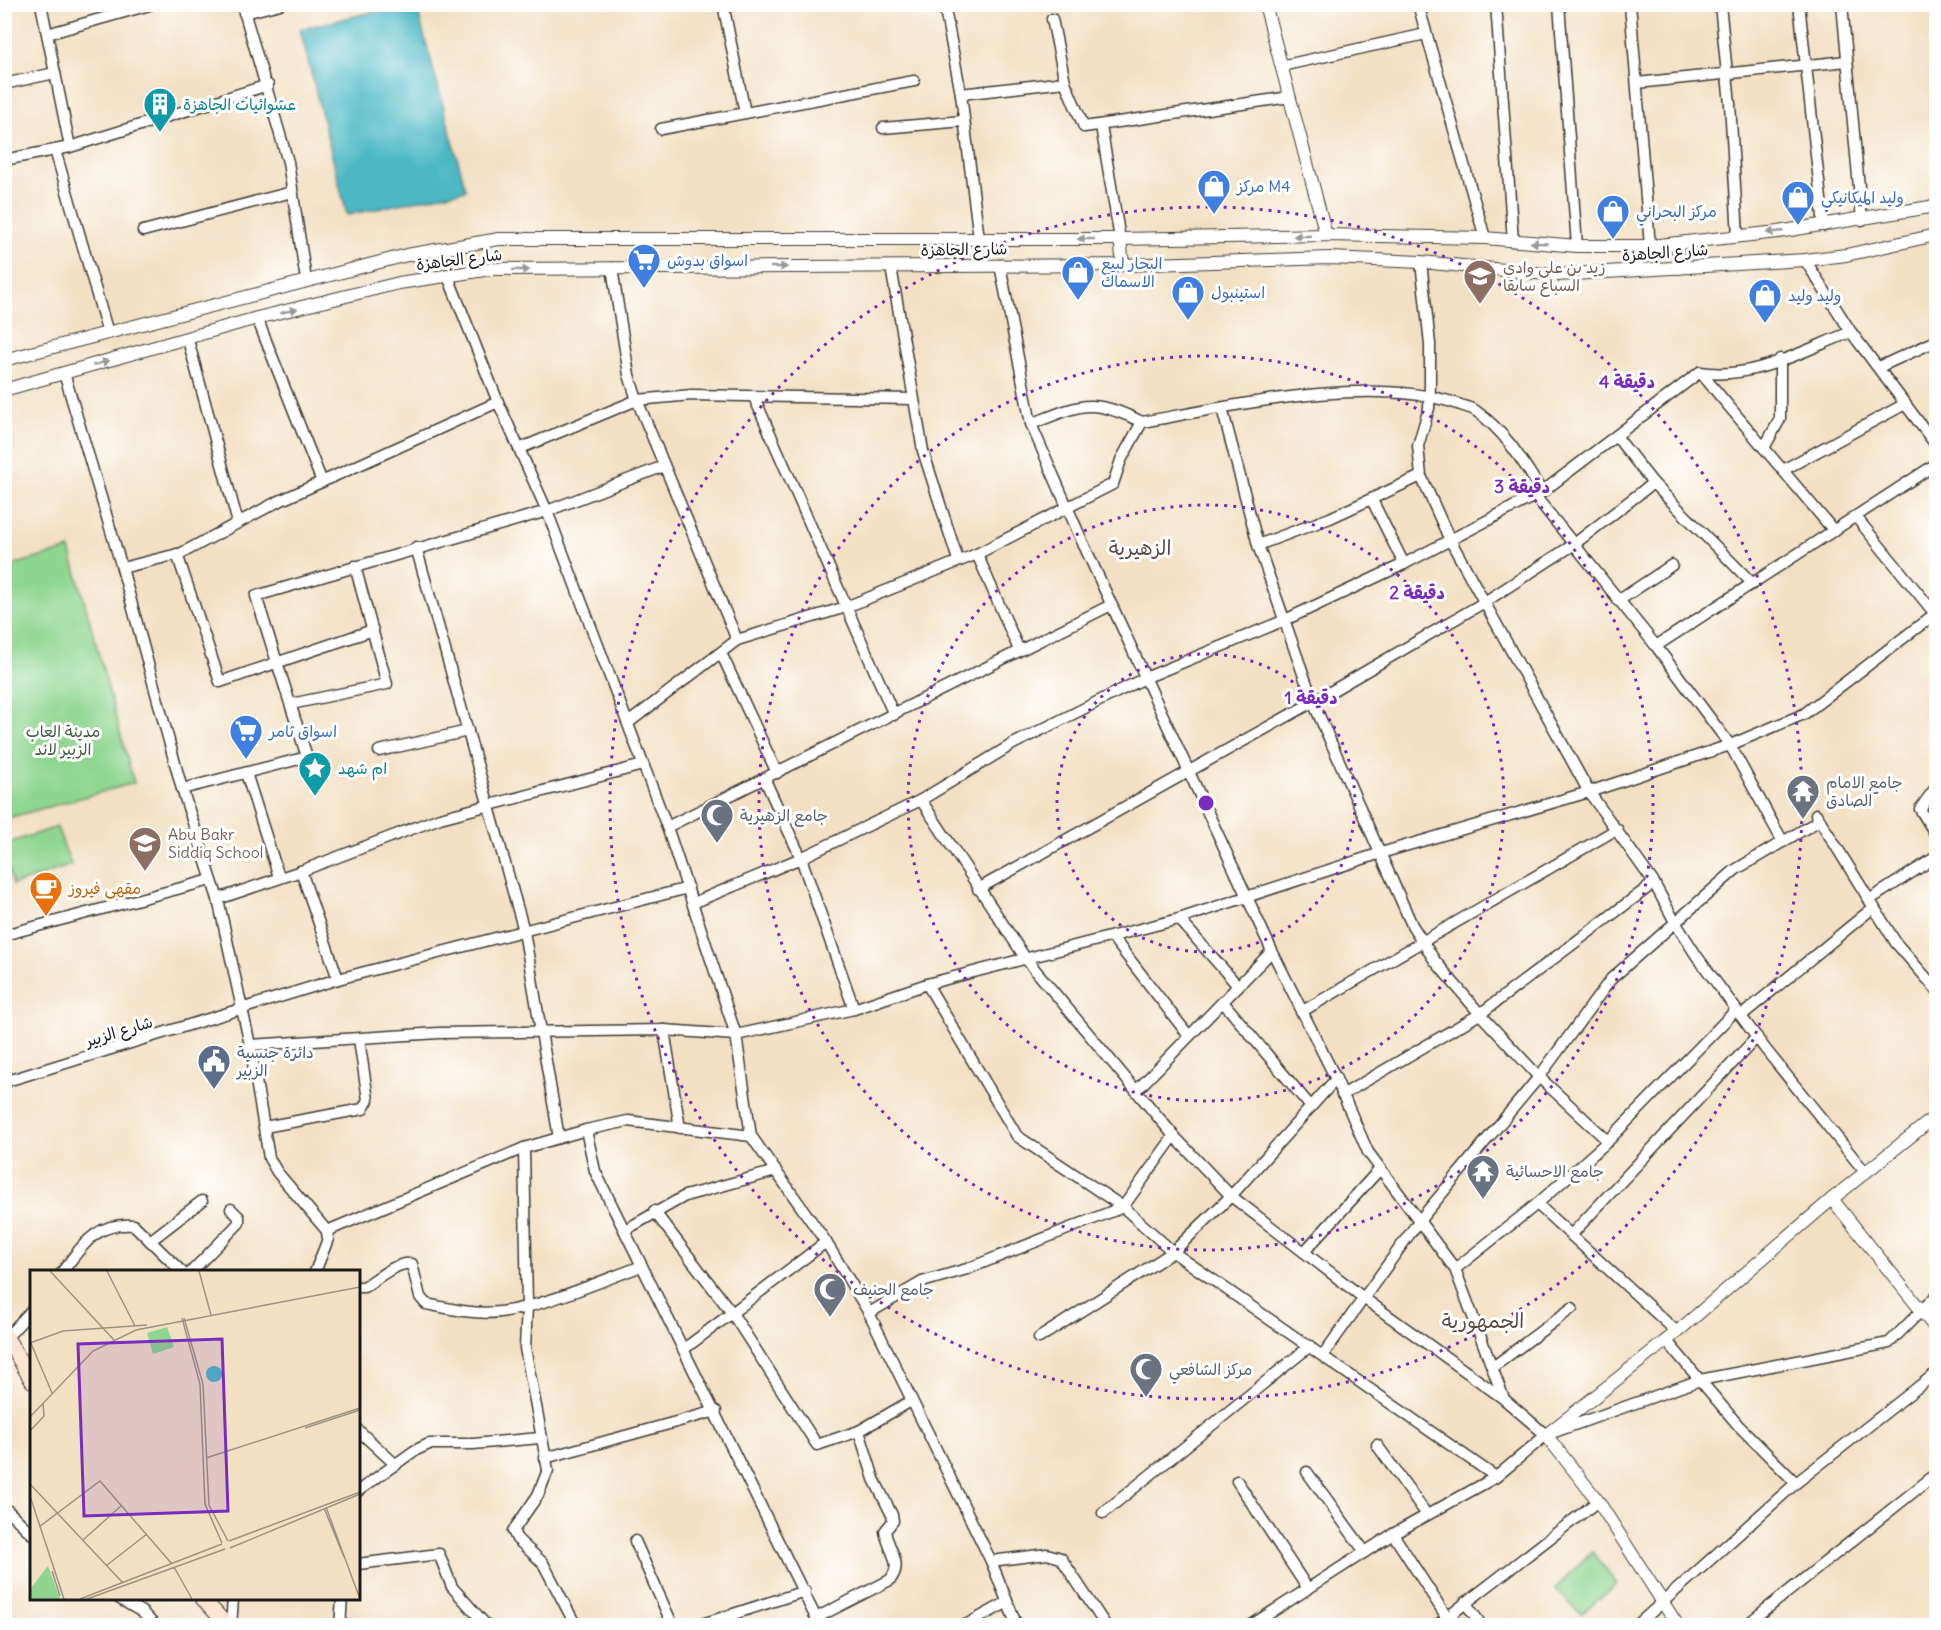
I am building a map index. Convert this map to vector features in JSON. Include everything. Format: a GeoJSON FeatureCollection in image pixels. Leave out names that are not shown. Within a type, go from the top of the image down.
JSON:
{"type":"FeatureCollection","features":[{"type":"Feature","properties":{"kind":"main road"},"geometry":{"type":"LineString","coordinates":[[5,1335],[30,1378]]}},
{"type":"Feature","properties":{"kind":"main road"},"geometry":{"type":"LineString","coordinates":[[203,1600],[230,1626]]}},
{"type":"Feature","properties":{"kind":"street"},"geometry":{"type":"LineString","coordinates":[[41,4],[70,147]]}},
{"type":"Feature","properties":{"kind":"street"},"geometry":{"type":"LineString","coordinates":[[47,34],[115,10],[153,4]]}},
{"type":"Feature","properties":{"kind":"street"},"geometry":{"type":"LineString","coordinates":[[280,4],[243,9],[268,85],[288,162],[306,280]]}},
{"type":"Feature","properties":{"kind":"street"},"geometry":{"type":"LineString","coordinates":[[723,4],[745,113]]}},
{"type":"Feature","properties":{"kind":"street"},"geometry":{"type":"LineString","coordinates":[[944,4],[960,94],[979,239]]}},
{"type":"Feature","properties":{"kind":"street"},"geometry":{"type":"LineString","coordinates":[[1265,4],[1326,236]]}},
{"type":"Feature","properties":{"kind":"street"},"geometry":{"type":"LineString","coordinates":[[1418,4],[1485,238]]}},
{"type":"Feature","properties":{"kind":"street"},"geometry":{"type":"LineString","coordinates":[[1496,4],[1513,242]]}},
{"type":"Feature","properties":{"kind":"street"},"geometry":{"type":"LineString","coordinates":[[1559,4],[1577,246]]}},
{"type":"Feature","properties":{"kind":"street"},"geometry":{"type":"LineString","coordinates":[[1630,4],[1650,246]]}},
{"type":"Feature","properties":{"kind":"street"},"geometry":{"type":"LineString","coordinates":[[1720,4],[1738,236]]}},
{"type":"Feature","properties":{"kind":"street"},"geometry":{"type":"LineString","coordinates":[[1799,4],[1824,226]]}},
{"type":"Feature","properties":{"kind":"street"},"geometry":{"type":"LineString","coordinates":[[1842,4],[1862,220]]}},
{"type":"Feature","properties":{"kind":"street"},"geometry":{"type":"LineString","coordinates":[[1052,19],[1065,82],[1080,123],[1084,127],[1290,98]]}},
{"type":"Feature","properties":{"kind":"street"},"geometry":{"type":"LineString","coordinates":[[1281,66],[1426,34]]}},
{"type":"Feature","properties":{"kind":"street"},"geometry":{"type":"LineString","coordinates":[[1637,83],[1847,61]]}},
{"type":"Feature","properties":{"kind":"street"},"geometry":{"type":"LineString","coordinates":[[4,84],[55,73]]}},
{"type":"Feature","properties":{"kind":"street"},"geometry":{"type":"LineString","coordinates":[[661,129],[914,81]]}},
{"type":"Feature","properties":{"kind":"street"},"geometry":{"type":"LineString","coordinates":[[960,94],[1065,82]]}},
{"type":"Feature","properties":{"kind":"street"},"geometry":{"type":"LineString","coordinates":[[4,160],[70,147],[268,85]]}},
{"type":"Feature","properties":{"kind":"street"},"geometry":{"type":"LineString","coordinates":[[882,128],[963,121]]}},
{"type":"Feature","properties":{"kind":"street"},"geometry":{"type":"LineString","coordinates":[[1101,126],[1123,265]]}},
{"type":"Feature","properties":{"kind":"street"},"geometry":{"type":"LineString","coordinates":[[55,150],[108,333]]}},
{"type":"Feature","properties":{"kind":"street"},"geometry":{"type":"LineString","coordinates":[[143,231],[292,192]]}},
{"type":"Feature","properties":{"kind":"street","name":"شارع الجاهزة"},"geometry":{"type":"LineString","coordinates":[[4,360],[306,280],[457,244],[499,239],[1326,236],[1485,238],[1577,246],[1650,246],[1824,226],[1936,209]]}},
{"type":"Feature","properties":{"kind":"street","name":"شارع الجاهزة"},"geometry":{"type":"LineString","coordinates":[[4,390],[188,340],[257,318],[447,274],[491,269],[1123,265],[1330,258],[1420,262],[1557,275],[1805,260],[1857,253],[1936,235]]}},
{"type":"Feature","properties":{"kind":"street"},"geometry":{"type":"LineString","coordinates":[[1677,243],[1679,268]]}},
{"type":"Feature","properties":{"kind":"street"},"geometry":{"type":"LineString","coordinates":[[1805,260],[1851,332],[1879,366],[1936,445]]}},
{"type":"Feature","properties":{"kind":"street"},"geometry":{"type":"LineString","coordinates":[[1420,262],[1430,344],[1430,395],[1419,446],[1421,476],[1449,538],[1589,792],[1654,883],[1675,922],[1739,1013],[1865,1172]]}},
{"type":"Feature","properties":{"kind":"street"},"geometry":{"type":"LineString","coordinates":[[1000,265],[1031,424],[1067,508],[1272,951],[1336,1079],[1368,1152],[1379,1170],[1455,1269],[1504,1399]]}},
{"type":"Feature","properties":{"kind":"street"},"geometry":{"type":"LineString","coordinates":[[891,267],[923,451],[958,560]]}},
{"type":"Feature","properties":{"kind":"street"},"geometry":{"type":"LineString","coordinates":[[612,268],[629,375],[637,400],[737,640]]}},
{"type":"Feature","properties":{"kind":"street"},"geometry":{"type":"LineString","coordinates":[[447,274],[498,402],[521,448],[547,511],[667,827],[736,1035],[751,1136],[826,1242],[869,1312],[992,1561],[1006,1603],[1017,1626]]}},
{"type":"Feature","properties":{"kind":"street"},"geometry":{"type":"LineString","coordinates":[[257,318],[322,482]]}},
{"type":"Feature","properties":{"kind":"street"},"geometry":{"type":"LineString","coordinates":[[693,903],[801,858],[921,800],[1013,744],[1145,678],[1285,620],[1404,564],[1449,538],[1538,494],[1700,372],[1719,375],[1747,372],[1851,332]]}},
{"type":"Feature","properties":{"kind":"street"},"geometry":{"type":"LineString","coordinates":[[188,340],[238,523]]}},
{"type":"Feature","properties":{"kind":"street"},"geometry":{"type":"LineString","coordinates":[[1879,366],[1936,341]]}},
{"type":"Feature","properties":{"kind":"street"},"geometry":{"type":"LineString","coordinates":[[1764,448],[1780,419],[1780,359]]}},
{"type":"Feature","properties":{"kind":"street"},"geometry":{"type":"LineString","coordinates":[[1700,372],[1834,531]]}},
{"type":"Feature","properties":{"kind":"street"},"geometry":{"type":"LineString","coordinates":[[64,373],[122,568],[183,789],[218,899],[243,1009],[269,1158],[277,1172],[327,1231],[328,1239],[319,1270]]}},
{"type":"Feature","properties":{"kind":"street"},"geometry":{"type":"LineString","coordinates":[[1031,424],[1073,407],[1092,405],[1112,407],[1142,422],[1251,401],[1349,393],[1430,395],[1475,410],[1511,443],[1538,494],[1573,545],[1656,646],[1730,745],[1783,842]]}},
{"type":"Feature","properties":{"kind":"street"},"geometry":{"type":"LineString","coordinates":[[521,448],[637,400],[692,395],[913,399]]}},
{"type":"Feature","properties":{"kind":"street"},"geometry":{"type":"LineString","coordinates":[[754,396],[894,715]]}},
{"type":"Feature","properties":{"kind":"street"},"geometry":{"type":"LineString","coordinates":[[122,568],[177,554],[322,482],[498,402]]}},
{"type":"Feature","properties":{"kind":"street"},"geometry":{"type":"LineString","coordinates":[[1783,470],[1905,404]]}},
{"type":"Feature","properties":{"kind":"street"},"geometry":{"type":"LineString","coordinates":[[1222,408],[1258,545],[1313,702],[1413,925],[1435,961],[1480,1014],[1539,1077],[1608,1141]]}},
{"type":"Feature","properties":{"kind":"street"},"geometry":{"type":"LineString","coordinates":[[628,723],[737,640],[846,607],[977,554],[1113,484],[1121,460],[1142,422]]}},
{"type":"Feature","properties":{"kind":"street"},"geometry":{"type":"LineString","coordinates":[[1616,436],[1653,483],[1753,584]]}},
{"type":"Feature","properties":{"kind":"street"},"geometry":{"type":"LineString","coordinates":[[1656,646],[1936,464]]}},
{"type":"Feature","properties":{"kind":"street"},"geometry":{"type":"LineString","coordinates":[[183,789],[307,757],[256,596],[547,511],[664,466]]}},
{"type":"Feature","properties":{"kind":"street"},"geometry":{"type":"LineString","coordinates":[[1258,545],[1372,500],[1421,476]]}},
{"type":"Feature","properties":{"kind":"street"},"geometry":{"type":"LineString","coordinates":[[978,889],[1313,702],[1483,603],[1573,545],[1653,483]]}},
{"type":"Feature","properties":{"kind":"street"},"geometry":{"type":"LineString","coordinates":[[1372,500],[1404,564]]}},
{"type":"Feature","properties":{"kind":"street"},"geometry":{"type":"LineString","coordinates":[[250,1045],[439,1034],[541,1034],[664,1029],[736,1035],[854,1009],[927,984],[1113,938],[1179,919],[1381,853],[1589,792],[1730,745],[1804,714],[1936,614],[1856,517]]}},
{"type":"Feature","properties":{"kind":"street"},"geometry":{"type":"LineString","coordinates":[[416,548],[524,931],[559,1138]]}},
{"type":"Feature","properties":{"kind":"street"},"geometry":{"type":"LineString","coordinates":[[177,554],[220,682],[374,630]]}},
{"type":"Feature","properties":{"kind":"street"},"geometry":{"type":"LineString","coordinates":[[977,554],[1019,650]]}},
{"type":"Feature","properties":{"kind":"street"},"geometry":{"type":"LineString","coordinates":[[1618,601],[1672,565]]}},
{"type":"Feature","properties":{"kind":"street"},"geometry":{"type":"LineString","coordinates":[[291,704],[387,684],[355,566]]}},
{"type":"Feature","properties":{"kind":"street"},"geometry":{"type":"LineString","coordinates":[[667,827],[1111,605]]}},
{"type":"Feature","properties":{"kind":"street"},"geometry":{"type":"LineString","coordinates":[[722,653],[777,774]]}},
{"type":"Feature","properties":{"kind":"street"},"geometry":{"type":"LineString","coordinates":[[379,751],[468,731]]}},
{"type":"Feature","properties":{"kind":"street"},"geometry":{"type":"LineString","coordinates":[[218,899],[301,871],[440,818],[643,765]]}},
{"type":"Feature","properties":{"kind":"street"},"geometry":{"type":"LineString","coordinates":[[246,773],[279,877]]}},
{"type":"Feature","properties":{"kind":"street"},"geometry":{"type":"LineString","coordinates":[[765,780],[801,858],[854,1009]]}},
{"type":"Feature","properties":{"kind":"street"},"geometry":{"type":"LineString","coordinates":[[1936,787],[1920,809],[1936,835]]}},
{"type":"Feature","properties":{"kind":"street"},"geometry":{"type":"LineString","coordinates":[[921,800],[1026,958],[1174,1136],[1231,1196],[1365,1299],[1504,1399],[1546,1435],[1598,1501],[1678,1626]]}},
{"type":"Feature","properties":{"kind":"street"},"geometry":{"type":"LineString","coordinates":[[1323,1354],[1365,1299],[1419,1221],[1539,1077],[1611,979],[1734,870],[1783,842],[1818,817],[1896,943],[1936,989]]}},
{"type":"Feature","properties":{"kind":"street"},"geometry":{"type":"LineString","coordinates":[[1301,1012],[1424,943],[1617,829]]}},
{"type":"Feature","properties":{"kind":"street"},"geometry":{"type":"LineString","coordinates":[[1455,1269],[1537,1204],[1608,1141],[1739,1013],[1872,904],[1936,857]]}},
{"type":"Feature","properties":{"kind":"street"},"geometry":{"type":"LineString","coordinates":[[301,871],[338,979]]}},
{"type":"Feature","properties":{"kind":"street"},"geometry":{"type":"LineString","coordinates":[[4,935],[211,880]]}},
{"type":"Feature","properties":{"kind":"street"},"geometry":{"type":"LineString","coordinates":[[1342,1095],[1480,1014],[1654,883]]}},
{"type":"Feature","properties":{"kind":"street","name":"شارع الزبير"},"geometry":{"type":"LineString","coordinates":[[4,1082],[338,979],[688,888]]}},
{"type":"Feature","properties":{"kind":"street"},"geometry":{"type":"LineString","coordinates":[[1179,919],[1238,986]]}},
{"type":"Feature","properties":{"kind":"street"},"geometry":{"type":"LineString","coordinates":[[1113,938],[1189,1036]]}},
{"type":"Feature","properties":{"kind":"street"},"geometry":{"type":"LineString","coordinates":[[1137,1090],[1272,951]]}},
{"type":"Feature","properties":{"kind":"street"},"geometry":{"type":"LineString","coordinates":[[927,984],[1017,1136],[1124,1207],[1173,1252],[1323,1354],[1496,1477]]}},
{"type":"Feature","properties":{"kind":"street"},"geometry":{"type":"LineString","coordinates":[[1223,1002],[1311,1107]]}},
{"type":"Feature","properties":{"kind":"street"},"geometry":{"type":"LineString","coordinates":[[664,1029],[680,1128]]}},
{"type":"Feature","properties":{"kind":"street"},"geometry":{"type":"LineString","coordinates":[[1571,1235],[1757,1037]]}},
{"type":"Feature","properties":{"kind":"street"},"geometry":{"type":"LineString","coordinates":[[264,1127],[363,1109],[368,1100],[359,1039]]}},
{"type":"Feature","properties":{"kind":"street"},"geometry":{"type":"LineString","coordinates":[[1039,1338],[1173,1252],[1231,1196],[1336,1079]]}},
{"type":"Feature","properties":{"kind":"street"},"geometry":{"type":"LineString","coordinates":[[1250,1626],[1393,1534],[1496,1477],[1677,1332],[1832,1199],[1936,1116]]}},
{"type":"Feature","properties":{"kind":"street"},"geometry":{"type":"LineString","coordinates":[[327,1231],[524,1148],[586,1130],[628,1121],[751,1136]]}},
{"type":"Feature","properties":{"kind":"street"},"geometry":{"type":"LineString","coordinates":[[586,1130],[595,1171],[716,1411],[818,1622],[890,1580],[897,1572],[897,1561],[885,1531],[893,1521],[892,1515],[874,1479],[859,1431]]}},
{"type":"Feature","properties":{"kind":"street"},"geometry":{"type":"LineString","coordinates":[[869,1312],[922,1282],[967,1269],[1124,1207],[1174,1136]]}},
{"type":"Feature","properties":{"kind":"street"},"geometry":{"type":"LineString","coordinates":[[524,1148],[527,1306],[525,1348],[540,1438],[548,1470],[546,1481],[513,1531],[517,1539],[543,1563],[576,1626]]}},
{"type":"Feature","properties":{"kind":"street"},"geometry":{"type":"LineString","coordinates":[[1304,1252],[1379,1170]]}},
{"type":"Feature","properties":{"kind":"street"},"geometry":{"type":"LineString","coordinates":[[624,1230],[654,1211],[685,1196],[776,1171]]}},
{"type":"Feature","properties":{"kind":"street"},"geometry":{"type":"LineString","coordinates":[[1832,1199],[1936,1329]]}},
{"type":"Feature","properties":{"kind":"street"},"geometry":{"type":"LineString","coordinates":[[150,1240],[202,1201]]}},
{"type":"Feature","properties":{"kind":"street"},"geometry":{"type":"LineString","coordinates":[[1537,1204],[1677,1332]]}},
{"type":"Feature","properties":{"kind":"street"},"geometry":{"type":"LineString","coordinates":[[193,1270],[239,1223],[239,1217],[231,1209]]}},
{"type":"Feature","properties":{"kind":"street"},"geometry":{"type":"LineString","coordinates":[[654,1211],[732,1313],[817,1445],[859,1431],[911,1401]]}},
{"type":"Feature","properties":{"kind":"street"},"geometry":{"type":"LineString","coordinates":[[64,1270],[90,1236],[110,1225],[134,1225],[180,1270]]}},
{"type":"Feature","properties":{"kind":"street"},"geometry":{"type":"LineString","coordinates":[[684,1349],[826,1242]]}},
{"type":"Feature","properties":{"kind":"street"},"geometry":{"type":"LineString","coordinates":[[360,1287],[364,1287],[398,1264],[412,1264],[420,1298],[426,1304],[462,1311],[499,1312],[527,1306],[642,1266]]}},
{"type":"Feature","properties":{"kind":"street"},"geometry":{"type":"LineString","coordinates":[[1546,1435],[1700,1380],[1889,1343],[1936,1296]]}},
{"type":"Feature","properties":{"kind":"street"},"geometry":{"type":"LineString","coordinates":[[1493,1367],[1572,1308]]}},
{"type":"Feature","properties":{"kind":"street"},"geometry":{"type":"LineString","coordinates":[[5,1335],[30,1312]]}},
{"type":"Feature","properties":{"kind":"street"},"geometry":{"type":"LineString","coordinates":[[1666,1340],[1738,1425],[1796,1483]]}},
{"type":"Feature","properties":{"kind":"street"},"geometry":{"type":"LineString","coordinates":[[1103,1513],[1310,1346]]}},
{"type":"Feature","properties":{"kind":"street"},"geometry":{"type":"LineString","coordinates":[[1636,1626],[1662,1600],[1796,1483],[1936,1373]]}},
{"type":"Feature","properties":{"kind":"street"},"geometry":{"type":"LineString","coordinates":[[545,1458],[716,1411]]}},
{"type":"Feature","properties":{"kind":"street"},"geometry":{"type":"LineString","coordinates":[[360,1432],[396,1465]]}},
{"type":"Feature","properties":{"kind":"street"},"geometry":{"type":"LineString","coordinates":[[360,1490],[414,1451],[429,1444],[473,1444],[540,1438]]}},
{"type":"Feature","properties":{"kind":"street"},"geometry":{"type":"LineString","coordinates":[[1377,1445],[1427,1515]]}},
{"type":"Feature","properties":{"kind":"street"},"geometry":{"type":"LineString","coordinates":[[1307,1472],[1365,1552]]}},
{"type":"Feature","properties":{"kind":"street"},"geometry":{"type":"LineString","coordinates":[[1748,1625],[1936,1474]]}},
{"type":"Feature","properties":{"kind":"street"},"geometry":{"type":"LineString","coordinates":[[1237,1481],[1308,1589]]}},
{"type":"Feature","properties":{"kind":"street"},"geometry":{"type":"LineString","coordinates":[[1436,1626],[1446,1616],[1598,1501]]}},
{"type":"Feature","properties":{"kind":"street"},"geometry":{"type":"LineString","coordinates":[[4,1507],[30,1532]]}},
{"type":"Feature","properties":{"kind":"street"},"geometry":{"type":"LineString","coordinates":[[1393,1534],[1446,1616]]}},
{"type":"Feature","properties":{"kind":"street"},"geometry":{"type":"LineString","coordinates":[[635,1540],[672,1626]]}},
{"type":"Feature","properties":{"kind":"street"},"geometry":{"type":"LineString","coordinates":[[360,1564],[439,1554],[452,1587],[487,1626]]}},
{"type":"Feature","properties":{"kind":"street"},"geometry":{"type":"LineString","coordinates":[[992,1561],[1047,1554],[1061,1558],[1067,1563],[1106,1626]]}},
{"type":"Feature","properties":{"kind":"street"},"geometry":{"type":"LineString","coordinates":[[696,1626],[805,1591]]}},
{"type":"Feature","properties":{"kind":"street"},"geometry":{"type":"LineString","coordinates":[[119,1600],[142,1612],[155,1626]]}},
{"type":"Feature","properties":{"kind":"street"},"geometry":{"type":"LineString","coordinates":[[230,1626],[233,1600]]}},
{"type":"Feature","properties":{"kind":"street"},"geometry":{"type":"LineString","coordinates":[[340,1626],[342,1600]]}},
{"type":"Feature","properties":{"kind":"street"},"geometry":{"type":"LineString","coordinates":[[1465,1602],[1482,1626]]}},
{"type":"Feature","properties":{"kind":"street"},"geometry":{"type":"LineString","coordinates":[[964,1626],[1006,1603]]}},
{"type":"Feature","properties":{"kind":"green space","name":"مدينة العاب الزبير لاند"},"geometry":{"type":"Polygon","coordinates":[[[70,549],[134,783],[5,819],[5,567],[70,549]]]}},
{"type":"Feature","properties":{"kind":"green space"},"geometry":{"type":"Polygon","coordinates":[[[57,827],[71,865],[13,885],[5,857],[5,844],[57,827]]]}},
{"type":"Feature","properties":{"kind":"green space"},"geometry":{"type":"Polygon","coordinates":[[[1592,1551],[1617,1584],[1581,1614],[1555,1589],[1592,1551]]]}},
{"type":"Feature","properties":{"kind":"water"},"geometry":{"type":"Polygon","coordinates":[[[406,4],[416,5],[466,190],[347,215],[300,29],[406,4]]]}},
{"type":"Feature","properties":{"kind":"place","name":"عشوائيات الجاهزة"},"geometry":{"type":"Point","coordinates":[160,133]}},
{"type":"Feature","properties":{"kind":"place","name":"مركز M4"},"geometry":{"type":"Point","coordinates":[1214,215]}},
{"type":"Feature","properties":{"kind":"place","name":"وليد الميكانيكي"},"geometry":{"type":"Point","coordinates":[1798,226]}},
{"type":"Feature","properties":{"kind":"place","name":"مركز البحراني"},"geometry":{"type":"Point","coordinates":[1613,240]}},
{"type":"Feature","properties":{"kind":"place","name":"اسواق بدوش"},"geometry":{"type":"Point","coordinates":[644,289]}},
{"type":"Feature","properties":{"kind":"place","name":"البحار لبيع الاسماك"},"geometry":{"type":"Point","coordinates":[1078,301]}},
{"type":"Feature","properties":{"kind":"place","name":"زيد بن علي وادي السباع سابقا"},"geometry":{"type":"Point","coordinates":[1480,305]}},
{"type":"Feature","properties":{"kind":"place","name":"استينبول"},"geometry":{"type":"Point","coordinates":[1188,321]}},
{"type":"Feature","properties":{"kind":"place","name":"وليد وليد"},"geometry":{"type":"Point","coordinates":[1765,324]}},
{"type":"Feature","properties":{"kind":"place","name":"اسواق ثامر"},"geometry":{"type":"Point","coordinates":[246,760]}},
{"type":"Feature","properties":{"kind":"place","name":"ام شهد"},"geometry":{"type":"Point","coordinates":[315,797]}},
{"type":"Feature","properties":{"kind":"place","name":"جامع الامام الصادق"},"geometry":{"type":"Point","coordinates":[1803,820]}},
{"type":"Feature","properties":{"kind":"place","name":"جامع الزهيرية"},"geometry":{"type":"Point","coordinates":[717,844]}},
{"type":"Feature","properties":{"kind":"place","name":"Abu Bakr Siddiq School"},"geometry":{"type":"Point","coordinates":[145,872]}},
{"type":"Feature","properties":{"kind":"place","name":"مقهى فيروز"},"geometry":{"type":"Point","coordinates":[46,917]}},
{"type":"Feature","properties":{"kind":"place","name":"دائرة جنسية الزبير"},"geometry":{"type":"Point","coordinates":[214,1090]}},
{"type":"Feature","properties":{"kind":"place","name":"جامع الاحسائية"},"geometry":{"type":"Point","coordinates":[1483,1200]}},
{"type":"Feature","properties":{"kind":"place","name":"جامع الحنيف"},"geometry":{"type":"Point","coordinates":[830,1318]}},
{"type":"Feature","properties":{"kind":"place","name":"مركز الشافعي"},"geometry":{"type":"Point","coordinates":[1146,1398]}},
{"type":"Feature","properties":{"kind":"district","name":"الزهيرية"},"geometry":{"type":"Point","coordinates":[1140,548]}},
{"type":"Feature","properties":{"kind":"district","name":"الجمهورية"},"geometry":{"type":"Point","coordinates":[1483,1321]}}]}
